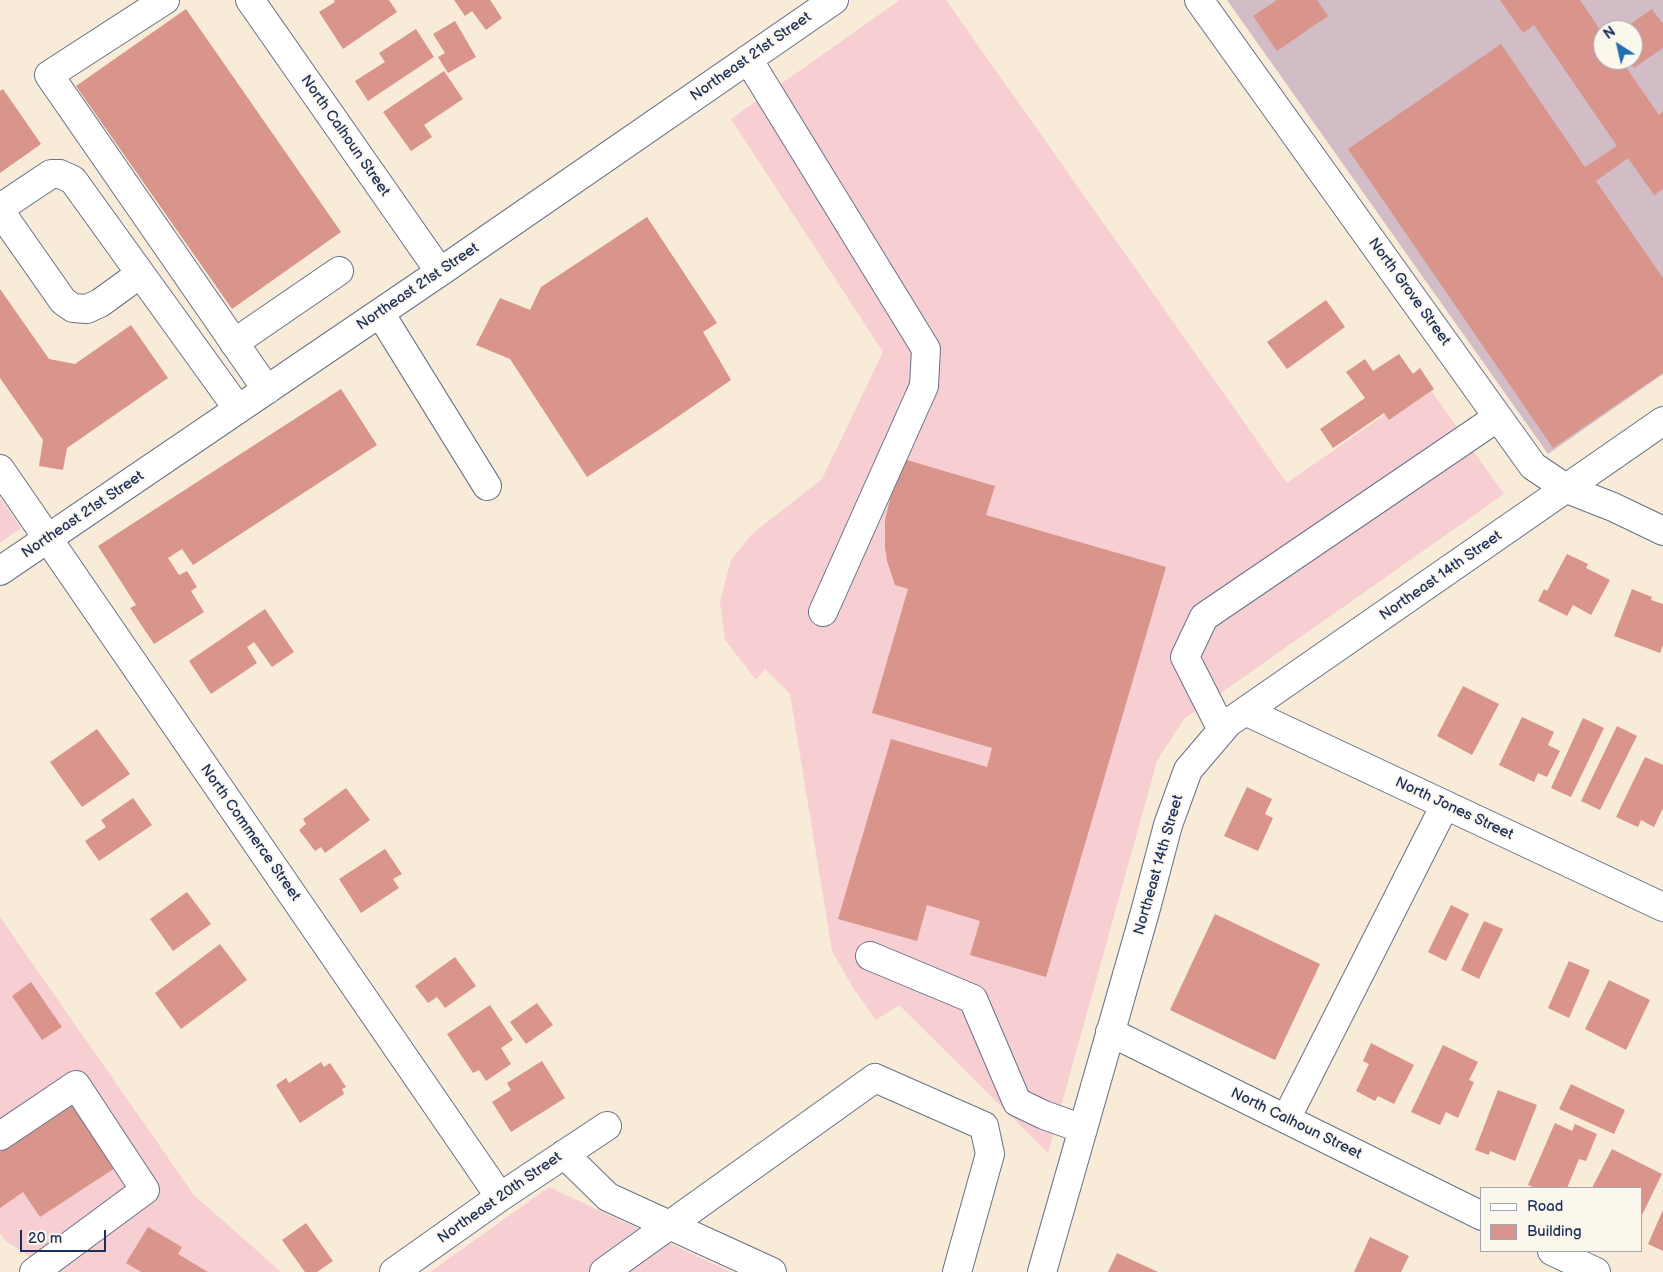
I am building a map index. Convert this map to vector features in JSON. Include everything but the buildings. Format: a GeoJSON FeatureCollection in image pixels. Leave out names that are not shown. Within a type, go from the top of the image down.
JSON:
{"type":"FeatureCollection","features":[{"type":"Feature","properties":{"kind":"street"},"geometry":{"type":"LineString","coordinates":[[166,0],[49,75],[267,390]]}},
{"type":"Feature","properties":{"kind":"street","name":"North Calhoun Street"},"geometry":{"type":"LineString","coordinates":[[250,0],[440,272]]}},
{"type":"Feature","properties":{"kind":"street","name":"Northeast 21st Street"},"geometry":{"type":"LineString","coordinates":[[0,571],[440,272],[834,0]]}},
{"type":"Feature","properties":{"kind":"street","name":"North Grove Street"},"geometry":{"type":"LineString","coordinates":[[1199,0],[1533,466],[1567,489],[1613,507],[1663,531]]}},
{"type":"Feature","properties":{"kind":"street"},"geometry":{"type":"LineString","coordinates":[[748,59],[926,349],[924,386],[823,612]]}},
{"type":"Feature","properties":{"kind":"street"},"geometry":{"type":"LineString","coordinates":[[140,274],[100,304],[87,309],[73,308],[63,301],[0,209],[51,174],[60,174],[73,180],[238,409]]}},
{"type":"Feature","properties":{"kind":"street"},"geometry":{"type":"LineString","coordinates":[[234,343],[339,271]]}},
{"type":"Feature","properties":{"kind":"street"},"geometry":{"type":"LineString","coordinates":[[380,313],[487,486]]}},
{"type":"Feature","properties":{"kind":"street"},"geometry":{"type":"LineString","coordinates":[[1222,730],[1185,657],[1204,617],[1498,417]]}},
{"type":"Feature","properties":{"kind":"street"},"geometry":{"type":"LineString","coordinates":[[1567,489],[1663,421]]}},
{"type":"Feature","properties":{"kind":"street","name":"North Commerce Street"},"geometry":{"type":"LineString","coordinates":[[0,469],[500,1197]]}},
{"type":"Feature","properties":{"kind":"street","name":"Northeast 14th Street"},"geometry":{"type":"LineString","coordinates":[[1042,1272],[1171,816],[1188,770],[1222,730],[1245,711],[1567,489]]}},
{"type":"Feature","properties":{"kind":"street","name":"North Jones Street"},"geometry":{"type":"LineString","coordinates":[[1245,711],[1663,907]]}},
{"type":"Feature","properties":{"kind":"street"},"geometry":{"type":"LineString","coordinates":[[1286,1119],[1445,805]]}},
{"type":"Feature","properties":{"kind":"street"},"geometry":{"type":"LineString","coordinates":[[870,956],[973,999],[1017,1102],[1044,1115],[1083,1129]]}},
{"type":"Feature","properties":{"kind":"street","name":"North Calhoun Street"},"geometry":{"type":"LineString","coordinates":[[1110,1032],[1480,1215]]}},
{"type":"Feature","properties":{"kind":"street"},"geometry":{"type":"LineString","coordinates":[[604,1272],[875,1078],[984,1126],[990,1154],[957,1272]]}},
{"type":"Feature","properties":{"kind":"street"},"geometry":{"type":"LineString","coordinates":[[0,1136],[76,1084],[145,1190],[34,1272]]}},
{"type":"Feature","properties":{"kind":"street","name":"Northeast 20th Street"},"geometry":{"type":"LineString","coordinates":[[394,1272],[500,1197],[607,1126]]}},
{"type":"Feature","properties":{"kind":"street"},"geometry":{"type":"LineString","coordinates":[[564,1154],[608,1197],[772,1272]]}},
{"type":"Feature","properties":{"kind":"street"},"geometry":{"type":"LineString","coordinates":[[1554,1252],[1596,1272]]}},
{"type":"Feature","properties":{"kind":"shaded area"},"geometry":{"type":"Polygon","coordinates":[[[900,0],[946,0],[1287,483],[1427,385],[1504,494],[1184,719],[1157,761],[1048,1153],[899,1005],[876,1020],[855,991],[832,951],[790,694],[765,669],[756,680],[725,640],[720,602],[731,560],[752,534],[822,479],[883,352],[731,119],[900,0]]]}},
{"type":"Feature","properties":{"kind":"shaded area"},"geometry":{"type":"Polygon","coordinates":[[[1227,0],[1663,0],[1663,374],[1548,454],[1227,0]]]}},
{"type":"Feature","properties":{"kind":"shaded area"},"geometry":{"type":"Polygon","coordinates":[[[0,498],[21,528],[0,543],[0,498]]]}},
{"type":"Feature","properties":{"kind":"shaded area"},"geometry":{"type":"Polygon","coordinates":[[[0,917],[194,1195],[281,1272],[54,1272],[6,1241],[0,1233],[0,917]]]}},
{"type":"Feature","properties":{"kind":"shaded area"},"geometry":{"type":"Polygon","coordinates":[[[549,1187],[731,1272],[430,1272],[549,1187]]]}}]}
